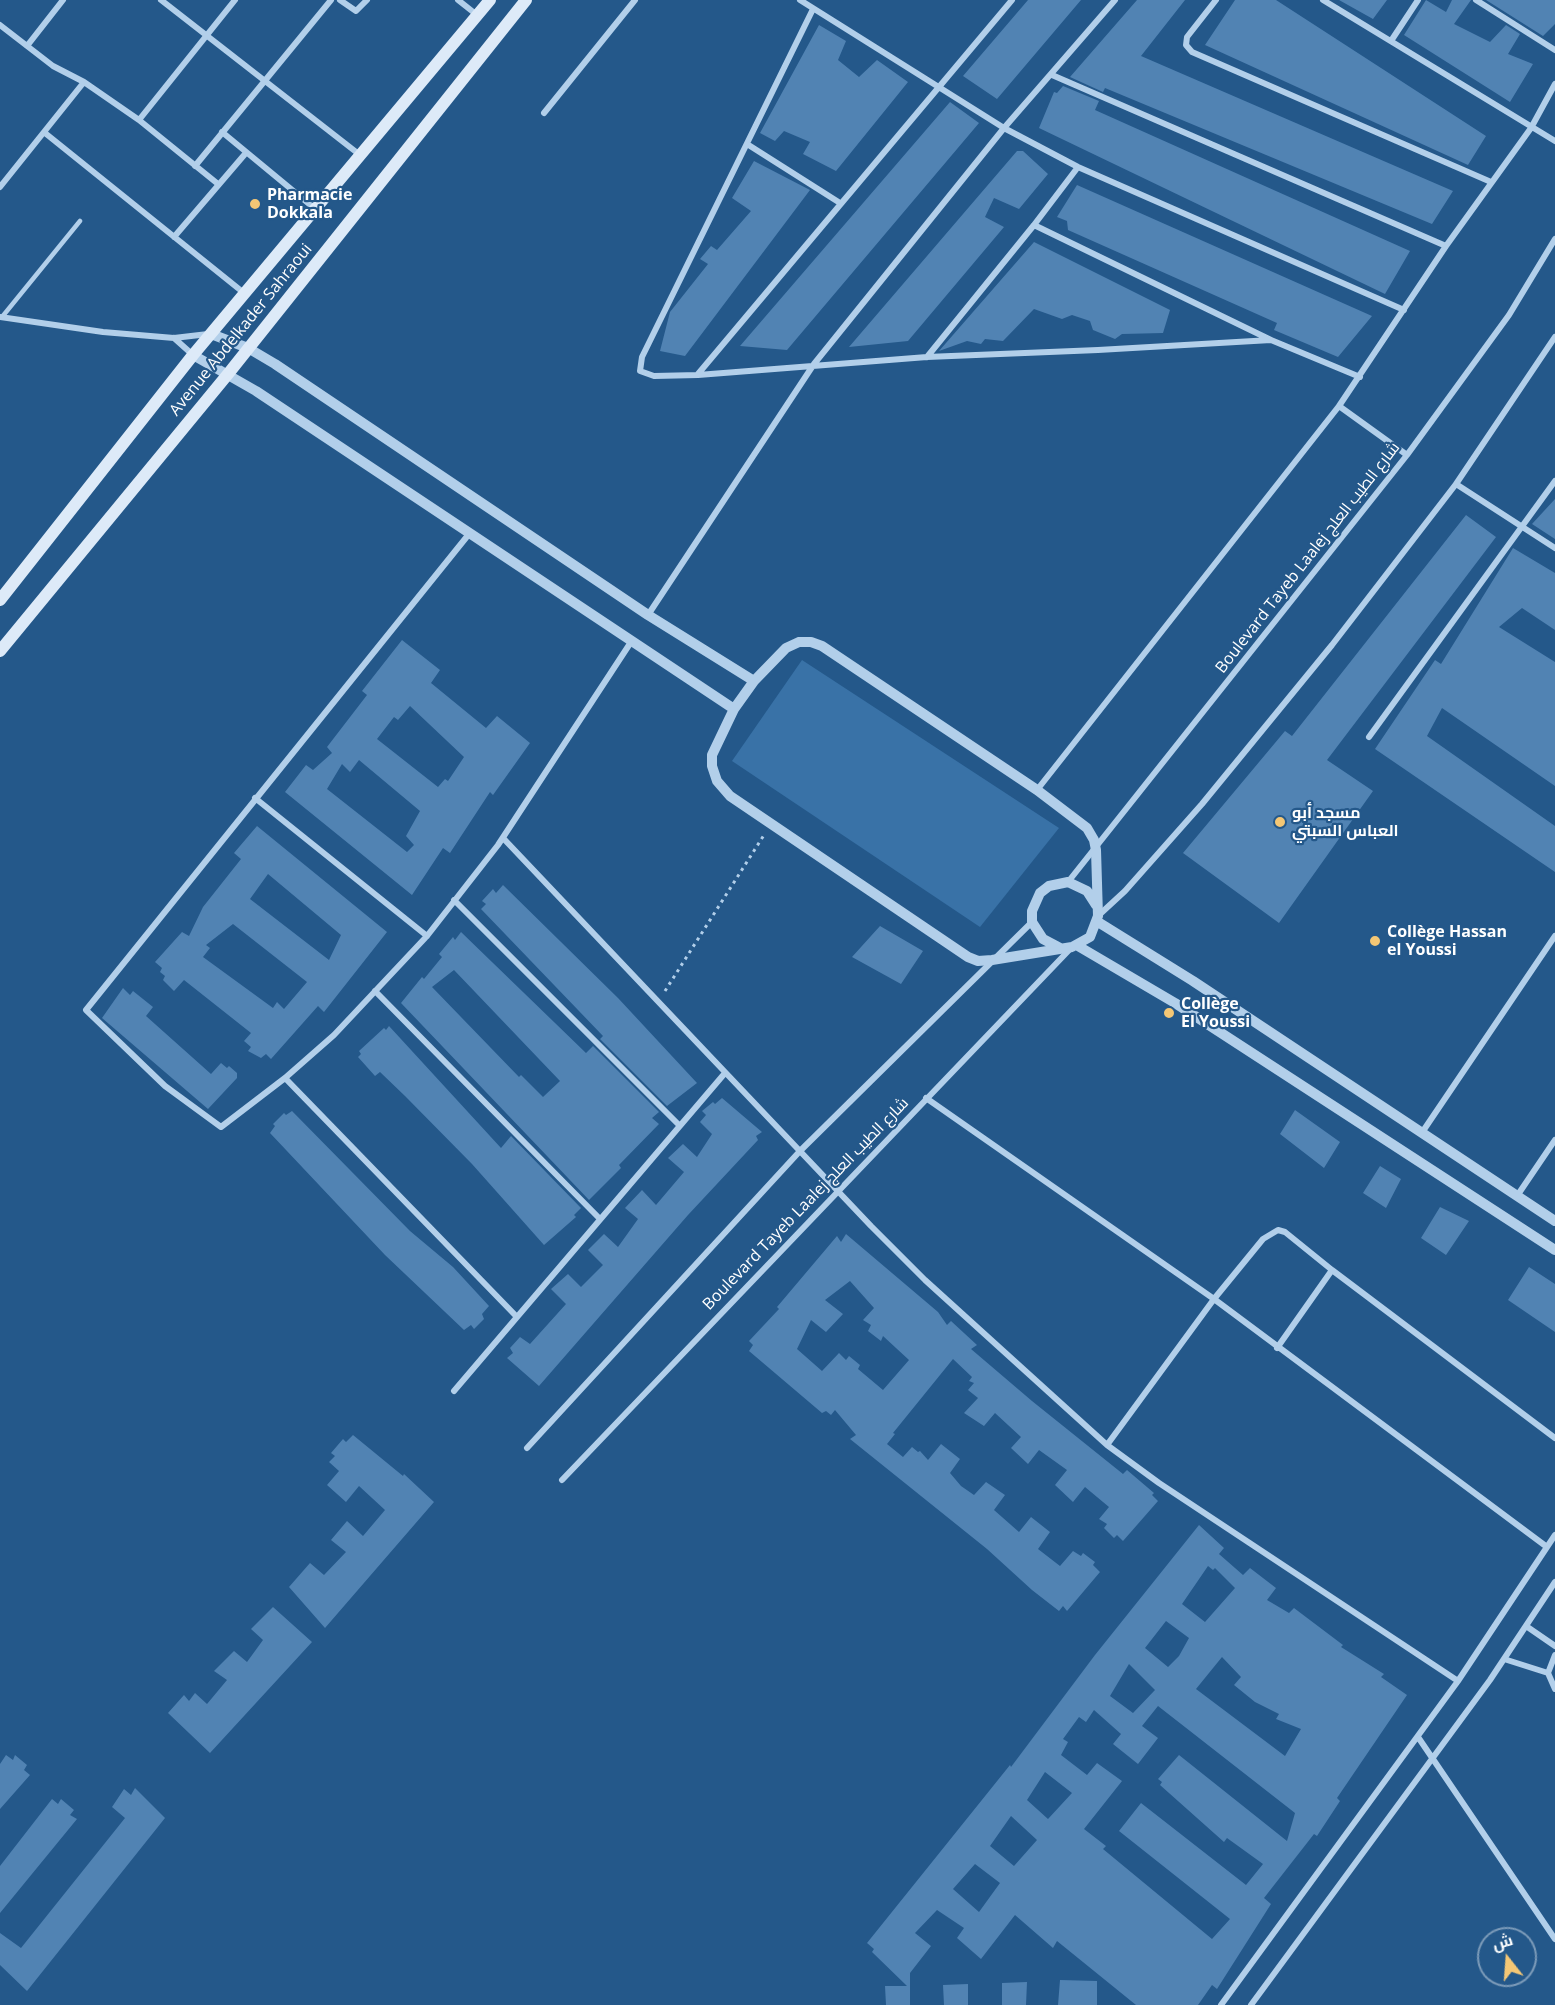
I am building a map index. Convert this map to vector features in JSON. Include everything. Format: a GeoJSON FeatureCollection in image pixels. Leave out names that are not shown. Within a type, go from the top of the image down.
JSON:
{"type":"FeatureCollection","features":[{"type":"Feature","properties":{"kind":"main road","name":"Avenue Abdelkader Sahraoui"},"geometry":{"type":"LineString","coordinates":[[0,600],[244,292],[490,0]]}},
{"type":"Feature","properties":{"kind":"main road","name":"Avenue Abdelkader Sahraoui"},"geometry":{"type":"LineString","coordinates":[[0,651],[228,374],[526,0]]}},
{"type":"Feature","properties":{"kind":"street"},"geometry":{"type":"LineString","coordinates":[[27,46],[63,0]]}},
{"type":"Feature","properties":{"kind":"street"},"geometry":{"type":"LineString","coordinates":[[161,0],[360,154]]}},
{"type":"Feature","properties":{"kind":"street"},"geometry":{"type":"LineString","coordinates":[[139,120],[235,0]]}},
{"type":"Feature","properties":{"kind":"street"},"geometry":{"type":"LineString","coordinates":[[195,166],[331,0]]}},
{"type":"Feature","properties":{"kind":"street"},"geometry":{"type":"LineString","coordinates":[[340,0],[356,11],[367,0]]}},
{"type":"Feature","properties":{"kind":"street"},"geometry":{"type":"LineString","coordinates":[[458,0],[477,15]]}},
{"type":"Feature","properties":{"kind":"street"},"geometry":{"type":"LineString","coordinates":[[544,113],[635,0]]}},
{"type":"Feature","properties":{"kind":"street"},"geometry":{"type":"LineString","coordinates":[[800,0],[1004,128],[1078,167],[1404,310]]}},
{"type":"Feature","properties":{"kind":"street"},"geometry":{"type":"LineString","coordinates":[[698,375],[1012,0]]}},
{"type":"Feature","properties":{"kind":"street"},"geometry":{"type":"LineString","coordinates":[[648,615],[814,364],[1004,128],[1115,0]]}},
{"type":"Feature","properties":{"kind":"street"},"geometry":{"type":"LineString","coordinates":[[1216,0],[1187,37],[1186,45],[1192,52],[1491,182]]}},
{"type":"Feature","properties":{"kind":"street"},"geometry":{"type":"LineString","coordinates":[[1323,0],[1530,128],[1555,141]]}},
{"type":"Feature","properties":{"kind":"street"},"geometry":{"type":"LineString","coordinates":[[1391,41],[1418,0]]}},
{"type":"Feature","properties":{"kind":"street"},"geometry":{"type":"LineString","coordinates":[[1476,0],[1555,50]]}},
{"type":"Feature","properties":{"kind":"street"},"geometry":{"type":"LineString","coordinates":[[813,9],[640,365],[640,371],[646,375],[698,375],[814,364],[927,357],[1271,340]]}},
{"type":"Feature","properties":{"kind":"street"},"geometry":{"type":"LineString","coordinates":[[0,25],[52,66],[84,82],[139,120],[218,184]]}},
{"type":"Feature","properties":{"kind":"street"},"geometry":{"type":"LineString","coordinates":[[1052,75],[1446,246]]}},
{"type":"Feature","properties":{"kind":"street"},"geometry":{"type":"LineString","coordinates":[[0,187],[84,82]]}},
{"type":"Feature","properties":{"kind":"street"},"geometry":{"type":"LineString","coordinates":[[1037,790],[1339,406],[1446,246],[1530,128],[1555,84]]}},
{"type":"Feature","properties":{"kind":"street"},"geometry":{"type":"LineString","coordinates":[[222,132],[245,154],[314,208]]}},
{"type":"Feature","properties":{"kind":"street"},"geometry":{"type":"LineString","coordinates":[[45,133],[244,292]]}},
{"type":"Feature","properties":{"kind":"street"},"geometry":{"type":"LineString","coordinates":[[747,144],[840,203]]}},
{"type":"Feature","properties":{"kind":"street"},"geometry":{"type":"LineString","coordinates":[[174,237],[245,154]]}},
{"type":"Feature","properties":{"kind":"street"},"geometry":{"type":"LineString","coordinates":[[927,357],[1078,167]]}},
{"type":"Feature","properties":{"kind":"street"},"geometry":{"type":"LineString","coordinates":[[1034,225],[1271,340],[1360,376]]}},
{"type":"Feature","properties":{"kind":"street","name":"Boulevard Tayeb Laalej شارع الطيب العلج"},"geometry":{"type":"LineString","coordinates":[[1068,882],[1096,850],[1407,455],[1509,315],[1555,239]]}},
{"type":"Feature","properties":{"kind":"street"},"geometry":{"type":"LineString","coordinates":[[1,317],[104,332],[174,338],[211,334],[248,348],[648,615],[754,681]]}},
{"type":"Feature","properties":{"kind":"street"},"geometry":{"type":"LineString","coordinates":[[1098,915],[1132,883],[1202,804],[1332,645],[1456,484],[1555,337]]}},
{"type":"Feature","properties":{"kind":"street"},"geometry":{"type":"LineString","coordinates":[[174,338],[193,355],[228,374],[734,709]]}},
{"type":"Feature","properties":{"kind":"street"},"geometry":{"type":"LineString","coordinates":[[1339,406],[1407,455]]}},
{"type":"Feature","properties":{"kind":"street"},"geometry":{"type":"LineString","coordinates":[[1369,737],[1555,481]]}},
{"type":"Feature","properties":{"kind":"street"},"geometry":{"type":"LineString","coordinates":[[1456,484],[1555,548]]}},
{"type":"Feature","properties":{"kind":"street"},"geometry":{"type":"LineString","coordinates":[[469,534],[86,1010],[165,1086],[221,1127],[285,1078],[334,1035],[427,936],[503,838],[631,642]]}},
{"type":"Feature","properties":{"kind":"street"},"geometry":{"type":"LineString","coordinates":[[799,642],[811,642],[822,646],[1037,790],[1087,828],[1094,840],[1098,915],[1090,937],[1070,947],[978,961],[968,957],[730,796],[717,781],[712,766],[712,755],[734,709],[754,681],[786,648],[799,642]]}},
{"type":"Feature","properties":{"kind":"street"},"geometry":{"type":"LineString","coordinates":[[255,798],[427,936]]}},
{"type":"Feature","properties":{"kind":"street"},"geometry":{"type":"LineString","coordinates":[[503,838],[657,1003],[925,1280],[1107,1445],[1159,1483],[1458,1681]]}},
{"type":"Feature","properties":{"kind":"street"},"geometry":{"type":"LineString","coordinates":[[1555,1221],[1192,981],[1098,915],[1087,891],[1068,882],[1048,886],[1040,893],[1032,911],[1032,922],[1043,939],[1070,947],[1175,1003],[1555,1250]]}},
{"type":"Feature","properties":{"kind":"street"},"geometry":{"type":"LineString","coordinates":[[454,900],[680,1126]]}},
{"type":"Feature","properties":{"kind":"street"},"geometry":{"type":"LineString","coordinates":[[527,1448],[801,1150],[1032,922]]}},
{"type":"Feature","properties":{"kind":"street"},"geometry":{"type":"LineString","coordinates":[[1421,1134],[1555,936]]}},
{"type":"Feature","properties":{"kind":"street","name":"Boulevard Tayeb Laalej شارع الطيب العلج"},"geometry":{"type":"LineString","coordinates":[[562,1480],[1070,947]]}},
{"type":"Feature","properties":{"kind":"street"},"geometry":{"type":"LineString","coordinates":[[375,991],[600,1219]]}},
{"type":"Feature","properties":{"kind":"street"},"geometry":{"type":"LineString","coordinates":[[454,1391],[725,1073]]}},
{"type":"Feature","properties":{"kind":"street"},"geometry":{"type":"LineString","coordinates":[[285,1078],[517,1317]]}},
{"type":"Feature","properties":{"kind":"street"},"geometry":{"type":"LineString","coordinates":[[926,1098],[1214,1299],[1276,1348],[1547,1547]]}},
{"type":"Feature","properties":{"kind":"street"},"geometry":{"type":"LineString","coordinates":[[1517,1196],[1555,1140]]}},
{"type":"Feature","properties":{"kind":"street"},"geometry":{"type":"LineString","coordinates":[[1107,1445],[1214,1299],[1263,1239],[1278,1230],[1285,1232],[1555,1438]]}},
{"type":"Feature","properties":{"kind":"street"},"geometry":{"type":"LineString","coordinates":[[1276,1348],[1332,1270]]}},
{"type":"Feature","properties":{"kind":"street"},"geometry":{"type":"LineString","coordinates":[[1221,2005],[1458,1681],[1555,1535]]}},
{"type":"Feature","properties":{"kind":"street"},"geometry":{"type":"LineString","coordinates":[[1251,2005],[1433,1758],[1504,1659],[1555,1582]]}},
{"type":"Feature","properties":{"kind":"street"},"geometry":{"type":"LineString","coordinates":[[1526,1626],[1555,1646]]}},
{"type":"Feature","properties":{"kind":"street"},"geometry":{"type":"LineString","coordinates":[[1555,1655],[1548,1673],[1555,1689]]}},
{"type":"Feature","properties":{"kind":"street"},"geometry":{"type":"LineString","coordinates":[[1504,1659],[1548,1673]]}},
{"type":"Feature","properties":{"kind":"street"},"geometry":{"type":"LineString","coordinates":[[1418,1737],[1555,1939]]}},
{"type":"Feature","properties":{"kind":"lane"},"geometry":{"type":"LineString","coordinates":[[1,317],[80,221]]}},
{"type":"Feature","properties":{"kind":"path"},"geometry":{"type":"LineString","coordinates":[[657,1003],[771,823]]}},
{"type":"Feature","properties":{"kind":"shaded area"},"geometry":{"type":"Polygon","coordinates":[[[802,660],[1059,828],[980,927],[732,761],[802,660]]]}},
{"type":"Feature","properties":{"kind":"building"},"geometry":{"type":"Polygon","coordinates":[[[1028,0],[1081,0],[997,99],[963,76],[1028,0]]]}},
{"type":"Feature","properties":{"kind":"building"},"geometry":{"type":"Polygon","coordinates":[[[1137,0],[1185,0],[1141,56],[1453,191],[1432,224],[1105,88],[1103,92],[1070,77],[1137,0]]]}},
{"type":"Feature","properties":{"kind":"building"},"geometry":{"type":"Polygon","coordinates":[[[1235,0],[1276,0],[1486,136],[1468,165],[1205,45],[1235,0]]]}},
{"type":"Feature","properties":{"kind":"building"},"geometry":{"type":"Polygon","coordinates":[[[1339,0],[1387,0],[1373,19],[1339,0]]]}},
{"type":"Feature","properties":{"kind":"building"},"geometry":{"type":"Polygon","coordinates":[[[1426,0],[1446,12],[1452,0],[1471,0],[1454,24],[1490,42],[1506,25],[1520,34],[1508,54],[1533,64],[1510,102],[1404,35],[1426,0]]]}},
{"type":"Feature","properties":{"kind":"building"},"geometry":{"type":"Polygon","coordinates":[[[1486,0],[1555,0],[1555,24],[1543,36],[1486,0]]]}},
{"type":"Feature","properties":{"kind":"building"},"geometry":{"type":"Polygon","coordinates":[[[819,25],[846,41],[838,60],[859,77],[877,60],[908,82],[836,171],[803,154],[810,142],[784,131],[775,141],[760,133],[819,25]]]}},
{"type":"Feature","properties":{"kind":"building"},"geometry":{"type":"Polygon","coordinates":[[[1063,86],[1099,101],[1095,110],[1410,251],[1385,294],[1039,128],[1054,92],[1057,93],[1063,86]]]}},
{"type":"Feature","properties":{"kind":"building"},"geometry":{"type":"Polygon","coordinates":[[[950,102],[979,123],[787,350],[740,346],[950,102]]]}},
{"type":"Feature","properties":{"kind":"building"},"geometry":{"type":"Polygon","coordinates":[[[1017,151],[1023,151],[1048,174],[1019,209],[994,198],[985,217],[1004,227],[908,341],[849,347],[1017,151]]]}},
{"type":"Feature","properties":{"kind":"building"},"geometry":{"type":"Polygon","coordinates":[[[754,161],[810,190],[685,356],[660,351],[670,312],[708,264],[700,259],[711,246],[717,250],[751,211],[732,198],[754,161]]]}},
{"type":"Feature","properties":{"kind":"building"},"geometry":{"type":"Polygon","coordinates":[[[1077,185],[1372,316],[1338,357],[1274,330],[1277,323],[1068,230],[1067,221],[1057,217],[1077,185]]]}},
{"type":"Feature","properties":{"kind":"building"},"geometry":{"type":"Polygon","coordinates":[[[1034,242],[1170,310],[1163,333],[1122,334],[1115,339],[1093,330],[1090,321],[1072,315],[1062,319],[1034,309],[1003,341],[985,339],[981,344],[967,341],[939,351],[1034,242]]]}},
{"type":"Feature","properties":{"kind":"building"},"geometry":{"type":"Polygon","coordinates":[[[1555,499],[1555,539],[1532,524],[1555,499]]]}},
{"type":"Feature","properties":{"kind":"building","name":"مسجد أبو العباس السبتي"},"geometry":{"type":"Polygon","coordinates":[[[1466,515],[1496,537],[1327,760],[1373,791],[1279,923],[1183,853],[1285,731],[1292,736],[1466,515]]]}},
{"type":"Feature","properties":{"kind":"building"},"geometry":{"type":"Polygon","coordinates":[[[1513,548],[1555,573],[1555,630],[1522,608],[1499,627],[1555,662],[1555,786],[1442,708],[1427,736],[1555,826],[1555,872],[1375,749],[1435,660],[1441,664],[1513,548]]]}},
{"type":"Feature","properties":{"kind":"building"},"geometry":{"type":"Polygon","coordinates":[[[402,640],[440,670],[431,683],[486,728],[497,716],[530,743],[493,795],[490,792],[450,853],[443,848],[412,895],[285,792],[306,765],[313,770],[332,753],[327,747],[367,695],[362,691],[402,640]],[[410,706],[398,720],[394,717],[377,739],[438,787],[445,779],[448,781],[464,757],[410,706]],[[359,760],[350,772],[342,764],[327,789],[407,852],[414,845],[406,836],[420,811],[359,760]]]}},
{"type":"Feature","properties":{"kind":"building"},"geometry":{"type":"Polygon","coordinates":[[[257,826],[387,932],[324,1012],[318,1006],[271,1059],[266,1054],[261,1058],[248,1051],[251,1047],[244,1041],[251,1033],[184,980],[174,991],[163,980],[165,976],[160,972],[162,968],[155,962],[182,932],[189,936],[203,907],[241,859],[234,853],[257,826]],[[268,874],[250,899],[329,960],[341,935],[268,874]],[[233,924],[206,945],[210,948],[203,957],[273,1008],[277,1002],[284,1009],[307,982],[233,924]]]}},
{"type":"Feature","properties":{"kind":"building"},"geometry":{"type":"Polygon","coordinates":[[[503,885],[618,998],[697,1083],[667,1106],[600,1039],[603,1036],[481,909],[486,904],[482,901],[493,889],[496,893],[503,885]]]}},
{"type":"Feature","properties":{"kind":"building"},"geometry":{"type":"Polygon","coordinates":[[[880,926],[923,951],[901,984],[852,957],[880,926]]]}},
{"type":"Feature","properties":{"kind":"building"},"geometry":{"type":"Polygon","coordinates":[[[461,932],[586,1053],[593,1046],[659,1112],[652,1118],[659,1124],[619,1165],[621,1168],[589,1200],[401,1003],[442,957],[439,954],[453,937],[455,940],[461,932]],[[454,970],[432,987],[519,1077],[521,1075],[543,1097],[560,1081],[454,970]]]}},
{"type":"Feature","properties":{"kind":"building"},"geometry":{"type":"Polygon","coordinates":[[[123,988],[130,995],[133,991],[153,1007],[146,1016],[211,1074],[221,1063],[237,1073],[237,1078],[208,1109],[102,1018],[123,988]]]}},
{"type":"Feature","properties":{"kind":"building"},"geometry":{"type":"Polygon","coordinates":[[[389,1026],[501,1148],[511,1136],[581,1208],[574,1215],[576,1217],[544,1245],[472,1164],[405,1096],[380,1072],[375,1076],[358,1057],[361,1054],[359,1051],[389,1026]]]}},
{"type":"Feature","properties":{"kind":"building"},"geometry":{"type":"Polygon","coordinates":[[[722,1098],[762,1132],[756,1136],[758,1140],[688,1215],[539,1386],[507,1358],[513,1353],[510,1348],[520,1337],[530,1344],[566,1304],[551,1289],[568,1274],[581,1287],[603,1265],[588,1250],[604,1234],[618,1247],[638,1219],[625,1208],[642,1190],[656,1205],[684,1172],[668,1158],[683,1144],[697,1157],[712,1134],[700,1122],[706,1115],[702,1111],[722,1098]]]}},
{"type":"Feature","properties":{"kind":"building"},"geometry":{"type":"Polygon","coordinates":[[[1295,1110],[1340,1142],[1324,1168],[1280,1134],[1295,1110]]]}},
{"type":"Feature","properties":{"kind":"building"},"geometry":{"type":"Polygon","coordinates":[[[292,1111],[410,1231],[453,1267],[489,1306],[482,1314],[484,1319],[474,1329],[471,1325],[464,1330],[385,1255],[270,1133],[275,1126],[273,1124],[284,1113],[286,1115],[292,1111]]]}},
{"type":"Feature","properties":{"kind":"building"},"geometry":{"type":"Polygon","coordinates":[[[1380,1166],[1401,1179],[1386,1208],[1363,1193],[1380,1166]]]}},
{"type":"Feature","properties":{"kind":"building"},"geometry":{"type":"Polygon","coordinates":[[[1440,1207],[1469,1221],[1446,1255],[1421,1238],[1440,1207]]]}},
{"type":"Feature","properties":{"kind":"building"},"geometry":{"type":"Polygon","coordinates":[[[846,1234],[938,1312],[947,1325],[951,1321],[977,1345],[971,1349],[1032,1401],[1123,1474],[1127,1470],[1154,1493],[1152,1495],[1158,1501],[1123,1541],[1117,1535],[1114,1538],[1104,1528],[1107,1524],[1099,1519],[1109,1507],[1085,1487],[1073,1502],[1055,1485],[1067,1470],[1039,1450],[1028,1464],[1011,1448],[1021,1437],[995,1413],[984,1426],[964,1413],[978,1398],[968,1390],[974,1383],[969,1381],[972,1377],[953,1359],[893,1433],[895,1434],[887,1444],[903,1457],[912,1447],[920,1451],[928,1460],[941,1444],[960,1459],[950,1473],[961,1486],[974,1495],[986,1482],[1005,1495],[994,1510],[1019,1532],[1031,1517],[1050,1532],[1038,1549],[1060,1566],[1073,1551],[1081,1556],[1083,1553],[1095,1562],[1093,1565],[1100,1572],[1067,1611],[1063,1606],[1059,1611],[1032,1590],[987,1549],[850,1439],[856,1435],[835,1410],[831,1415],[826,1411],[822,1413],[749,1351],[753,1345],[749,1341],[779,1309],[777,1307],[837,1236],[841,1242],[846,1234]],[[850,1281],[825,1300],[843,1314],[826,1332],[811,1320],[797,1349],[822,1371],[839,1353],[846,1360],[849,1356],[860,1365],[858,1369],[883,1390],[909,1360],[883,1336],[881,1341],[868,1331],[871,1325],[863,1320],[874,1308],[850,1281]]]}},
{"type":"Feature","properties":{"kind":"building"},"geometry":{"type":"Polygon","coordinates":[[[1529,1267],[1555,1284],[1555,1332],[1508,1300],[1529,1267]]]}},
{"type":"Feature","properties":{"kind":"building"},"geometry":{"type":"Polygon","coordinates":[[[353,1435],[403,1476],[404,1474],[434,1502],[325,1628],[289,1587],[310,1563],[324,1575],[346,1552],[331,1540],[347,1521],[363,1536],[385,1510],[359,1486],[346,1502],[327,1485],[339,1471],[329,1462],[335,1456],[331,1453],[343,1439],[346,1442],[353,1435]]]}},
{"type":"Feature","properties":{"kind":"building"},"geometry":{"type":"Polygon","coordinates":[[[1199,1525],[1224,1548],[1219,1554],[1243,1575],[1250,1568],[1276,1588],[1267,1600],[1289,1613],[1294,1608],[1343,1645],[1341,1647],[1384,1674],[1381,1677],[1407,1695],[1337,1798],[1340,1801],[1317,1836],[1314,1834],[1264,1898],[1271,1904],[1217,1989],[1212,1985],[1198,2005],[1136,2005],[1057,1941],[1053,1948],[1015,1915],[981,1959],[957,1938],[964,1928],[937,1910],[915,1933],[931,1946],[910,1973],[910,2005],[886,2005],[885,1986],[907,1986],[872,1952],[874,1949],[867,1943],[1010,1765],[1011,1767],[1095,1655],[1199,1525]],[[1208,1566],[1182,1604],[1205,1622],[1235,1588],[1215,1568],[1213,1570],[1208,1566]],[[1166,1621],[1145,1648],[1168,1667],[1179,1656],[1189,1638],[1166,1621]],[[1222,1657],[1196,1689],[1285,1756],[1301,1729],[1276,1719],[1279,1714],[1255,1702],[1234,1685],[1241,1677],[1222,1657]],[[1129,1664],[1110,1696],[1133,1713],[1155,1690],[1129,1664]],[[1158,1706],[1142,1726],[1158,1738],[1138,1764],[1113,1744],[1121,1734],[1094,1710],[1086,1722],[1079,1717],[1063,1739],[1068,1742],[1061,1755],[1087,1775],[1097,1763],[1122,1781],[1084,1829],[1106,1846],[1103,1849],[1212,1939],[1230,1919],[1119,1831],[1141,1803],[1246,1885],[1263,1864],[1227,1838],[1224,1842],[1160,1785],[1162,1782],[1158,1779],[1179,1755],[1287,1841],[1295,1813],[1158,1706]],[[1045,1772],[1027,1800],[1048,1819],[1072,1793],[1045,1772]],[[1011,1816],[990,1846],[1014,1866],[1037,1840],[1011,1816]],[[975,1864],[953,1889],[979,1912],[1000,1883],[975,1864]]]}},
{"type":"Feature","properties":{"kind":"building"},"geometry":{"type":"Polygon","coordinates":[[[273,1607],[312,1642],[210,1753],[168,1713],[184,1695],[189,1701],[195,1693],[207,1704],[227,1680],[214,1671],[234,1651],[247,1662],[263,1640],[251,1629],[273,1607]]]}},
{"type":"Feature","properties":{"kind":"building"},"geometry":{"type":"Polygon","coordinates":[[[6,1755],[13,1760],[15,1755],[27,1765],[24,1770],[30,1775],[0,1809],[0,1764],[6,1755]]]}},
{"type":"Feature","properties":{"kind":"building"},"geometry":{"type":"Polygon","coordinates":[[[135,1788],[165,1818],[27,1991],[0,1965],[0,1933],[21,1948],[125,1818],[112,1807],[124,1789],[131,1795],[135,1788]]]}},
{"type":"Feature","properties":{"kind":"building"},"geometry":{"type":"Polygon","coordinates":[[[52,1799],[58,1804],[61,1799],[74,1810],[70,1815],[77,1819],[0,1913],[0,1866],[52,1799]]]}},
{"type":"Feature","properties":{"kind":"building"},"geometry":{"type":"Polygon","coordinates":[[[1060,1980],[1097,1981],[1097,2005],[1058,2005],[1060,1980]]]}},
{"type":"Feature","properties":{"kind":"building"},"geometry":{"type":"Polygon","coordinates":[[[1027,1982],[1026,2005],[1002,2005],[1002,1983],[1027,1982]]]}},
{"type":"Feature","properties":{"kind":"building"},"geometry":{"type":"Polygon","coordinates":[[[968,1984],[968,2005],[944,2005],[943,1985],[968,1984]]]}},
{"type":"Feature","properties":{"kind":"place","name":"Pharmacie Dokkala"},"geometry":{"type":"Point","coordinates":[255,204]}},
{"type":"Feature","properties":{"kind":"place","name":"مسجد أبو العباس السبتي"},"geometry":{"type":"Point","coordinates":[1280,822]}},
{"type":"Feature","properties":{"kind":"place","name":"Collège Hassan el Youssi"},"geometry":{"type":"Point","coordinates":[1375,941]}},
{"type":"Feature","properties":{"kind":"place","name":"Collège El Youssi"},"geometry":{"type":"Point","coordinates":[1169,1013]}}]}
